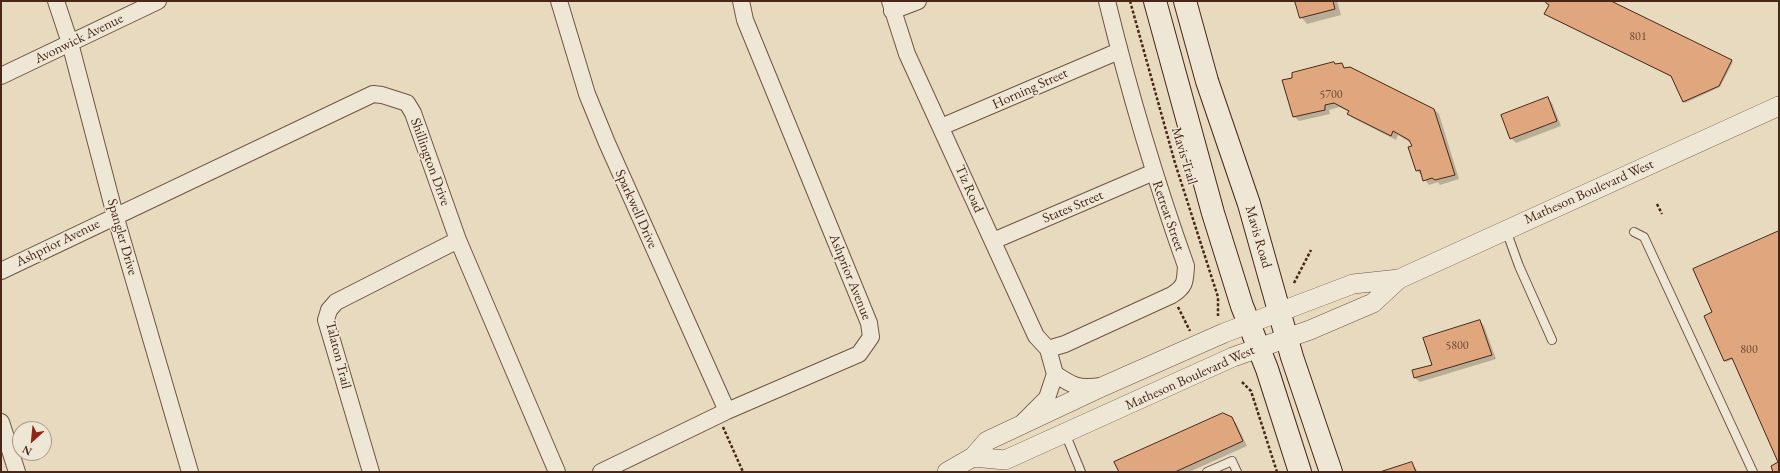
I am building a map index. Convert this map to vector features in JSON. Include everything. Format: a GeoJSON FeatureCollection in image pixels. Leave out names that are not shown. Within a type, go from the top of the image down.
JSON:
{"type":"FeatureCollection","features":[{"type":"Feature","properties":{"kind":"main road"},"geometry":{"type":"LineString","coordinates":[[1155,1],[1213,213],[1249,324],[1259,348],[1300,472]]}},
{"type":"Feature","properties":{"kind":"main road","name":"Mavis Road"},"geometry":{"type":"LineString","coordinates":[[1185,1],[1207,81],[1249,204],[1287,338],[1331,472]]}},
{"type":"Feature","properties":{"kind":"street","name":"Spangler Drive"},"geometry":{"type":"LineString","coordinates":[[56,1],[70,43],[115,215],[190,472]]}},
{"type":"Feature","properties":{"kind":"street","name":"Avonwick Avenue"},"geometry":{"type":"LineString","coordinates":[[1,76],[158,1]]}},
{"type":"Feature","properties":{"kind":"street","name":"Sparkwell Drive"},"geometry":{"type":"LineString","coordinates":[[559,1],[587,94],[722,414]]}},
{"type":"Feature","properties":{"kind":"street","name":"Ashprior Avenue"},"geometry":{"type":"LineString","coordinates":[[601,472],[722,414],[860,354],[870,338],[869,323],[745,20],[741,1]]}},
{"type":"Feature","properties":{"kind":"street"},"geometry":{"type":"LineString","coordinates":[[891,6],[918,1]]}},
{"type":"Feature","properties":{"kind":"street","name":"Retreat Street"},"geometry":{"type":"LineString","coordinates":[[1048,350],[1065,344],[1182,289],[1185,281],[1186,266],[1154,172],[1119,51],[1107,1]]}},
{"type":"Feature","properties":{"kind":"street","name":"Tiz Road"},"geometry":{"type":"LineString","coordinates":[[891,6],[907,54],[1036,336],[1048,350],[1055,374]]}},
{"type":"Feature","properties":{"kind":"street","name":"Horning Street"},"geometry":{"type":"LineString","coordinates":[[941,128],[1119,51]]}},
{"type":"Feature","properties":{"kind":"street","name":"Shillington Drive"},"geometry":{"type":"LineString","coordinates":[[115,215],[373,94],[382,94],[407,103],[413,113],[458,240],[557,472]]}},
{"type":"Feature","properties":{"kind":"street","name":"Matheson Boulevard West"},"geometry":{"type":"LineString","coordinates":[[947,472],[973,457],[987,441],[1104,386],[1249,324],[1353,284],[1399,278],[1779,106]]}},
{"type":"Feature","properties":{"kind":"street","name":"States Street"},"geometry":{"type":"LineString","coordinates":[[993,241],[1154,172]]}},
{"type":"Feature","properties":{"kind":"street","name":"Ashprior Avenue"},"geometry":{"type":"LineString","coordinates":[[1,271],[115,215]]}},
{"type":"Feature","properties":{"kind":"street","name":"Talaton Trail"},"geometry":{"type":"LineString","coordinates":[[371,472],[326,320],[329,310],[336,302],[458,240]]}},
{"type":"Feature","properties":{"kind":"street","name":"Matheson Boulevard West"},"geometry":{"type":"LineString","coordinates":[[973,457],[1005,460],[1233,357],[1287,338],[1372,303],[1399,278]]}},
{"type":"Feature","properties":{"kind":"street"},"geometry":{"type":"LineString","coordinates":[[1017,428],[1047,398],[1055,374],[1072,386],[1083,388],[1104,386]]}},
{"type":"Feature","properties":{"kind":"street"},"geometry":{"type":"LineString","coordinates":[[1,422],[17,472]]}},
{"type":"Feature","properties":{"kind":"lane"},"geometry":{"type":"LineString","coordinates":[[1506,229],[1519,266],[1552,340]]}},
{"type":"Feature","properties":{"kind":"lane"},"geometry":{"type":"LineString","coordinates":[[1634,232],[1644,237],[1754,472]]}},
{"type":"Feature","properties":{"kind":"lane"},"geometry":{"type":"LineString","coordinates":[[1065,434],[1081,472]]}},
{"type":"Feature","properties":{"kind":"lane"},"geometry":{"type":"LineString","coordinates":[[1207,472],[1232,461],[1237,472]]}},
{"type":"Feature","properties":{"kind":"path","name":"Mavis Trail"},"geometry":{"type":"LineString","coordinates":[[1130,1],[1175,163],[1218,297],[1218,316]]}},
{"type":"Feature","properties":{"kind":"path"},"geometry":{"type":"LineString","coordinates":[[1657,204],[1662,214]]}},
{"type":"Feature","properties":{"kind":"path"},"geometry":{"type":"LineString","coordinates":[[1294,283],[1311,250]]}},
{"type":"Feature","properties":{"kind":"path"},"geometry":{"type":"LineString","coordinates":[[1177,304],[1191,334]]}},
{"type":"Feature","properties":{"kind":"path"},"geometry":{"type":"LineString","coordinates":[[1242,382],[1251,391],[1278,472]]}},
{"type":"Feature","properties":{"kind":"path"},"geometry":{"type":"LineString","coordinates":[[722,414],[743,472]]}},
{"type":"Feature","properties":{"kind":"building"},"geometry":{"type":"Polygon","coordinates":[[[1295,1],[1333,1],[1335,9],[1300,18],[1295,1]]]}},
{"type":"Feature","properties":{"kind":"building"},"geometry":{"type":"Polygon","coordinates":[[[1547,1],[1611,1],[1732,60],[1719,86],[1683,102],[1671,76],[1544,14],[1549,5],[1546,3],[1547,1]]]}},
{"type":"Feature","properties":{"kind":"building"},"geometry":{"type":"Polygon","coordinates":[[[1334,62],[1335,64],[1342,63],[1344,68],[1350,67],[1434,109],[1455,175],[1435,180],[1432,178],[1423,181],[1420,170],[1416,171],[1408,147],[1412,146],[1409,140],[1393,131],[1391,136],[1347,114],[1349,111],[1334,103],[1325,105],[1325,110],[1293,117],[1282,80],[1292,78],[1292,73],[1334,62]]]}},
{"type":"Feature","properties":{"kind":"building"},"geometry":{"type":"Polygon","coordinates":[[[1548,97],[1557,121],[1510,139],[1501,115],[1548,97]]]}},
{"type":"Feature","properties":{"kind":"building"},"geometry":{"type":"Polygon","coordinates":[[[1779,231],[1779,472],[1773,472],[1771,466],[1778,462],[1732,358],[1724,361],[1704,316],[1712,312],[1693,269],[1779,231]]]}},
{"type":"Feature","properties":{"kind":"building"},"geometry":{"type":"Polygon","coordinates":[[[1480,320],[1492,355],[1414,378],[1412,370],[1432,365],[1423,338],[1480,320]]]}},
{"type":"Feature","properties":{"kind":"building"},"geometry":{"type":"Polygon","coordinates":[[[1223,413],[1232,417],[1243,441],[1175,472],[1119,472],[1114,462],[1223,413]]]}},
{"type":"Feature","properties":{"kind":"building"},"geometry":{"type":"Polygon","coordinates":[[[1412,462],[1416,472],[1380,472],[1412,462]]]}}]}
